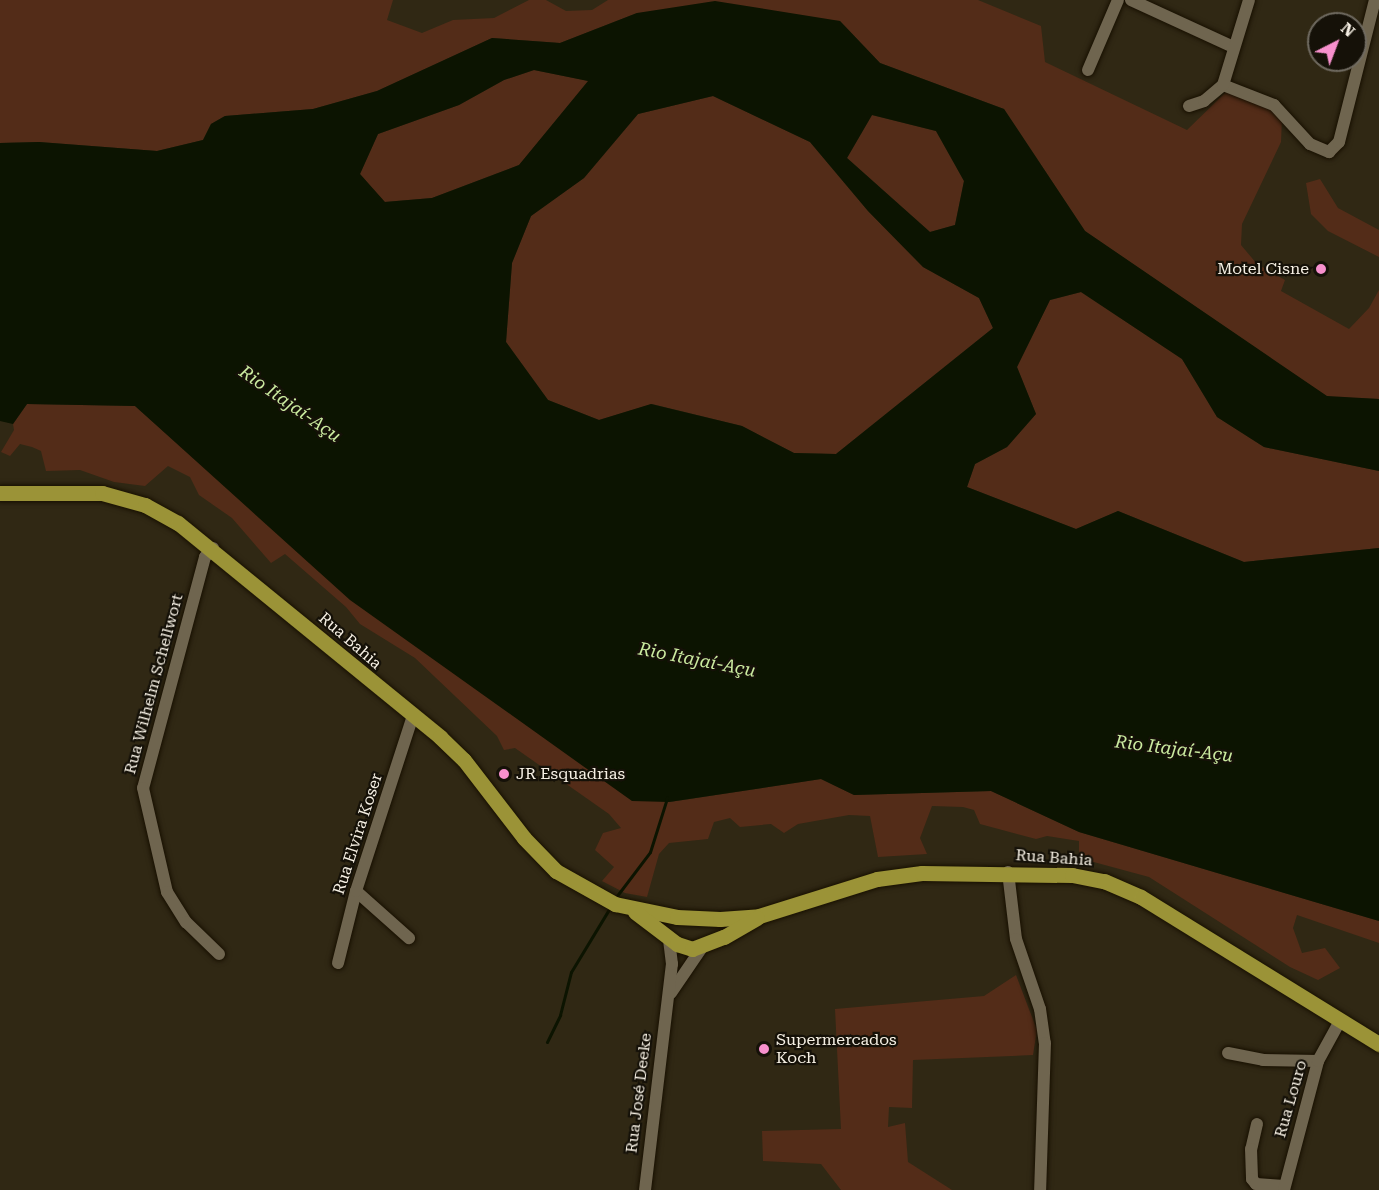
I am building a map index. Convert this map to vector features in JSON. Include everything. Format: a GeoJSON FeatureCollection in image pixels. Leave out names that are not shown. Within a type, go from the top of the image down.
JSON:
{"type":"FeatureCollection","features":[{"type":"Feature","properties":{"kind":"main road","name":"Rua Bahia"},"geometry":{"type":"LineString","coordinates":[[0,493],[78,490],[127,499],[159,512],[213,548],[464,760],[539,855],[570,881],[597,897],[622,906],[705,920],[759,916]]}},
{"type":"Feature","properties":{"kind":"main road","name":"Rua Bahia"},"geometry":{"type":"LineString","coordinates":[[622,906],[684,948],[703,946],[759,916],[877,879],[922,873],[1072,874],[1130,891],[1379,1044]]}},
{"type":"Feature","properties":{"kind":"main road"},"geometry":{"type":"LineString","coordinates":[[669,938],[677,916]]}},
{"type":"Feature","properties":{"kind":"main road"},"geometry":{"type":"LineString","coordinates":[[703,946],[709,934],[705,920]]}},
{"type":"Feature","properties":{"kind":"street"},"geometry":{"type":"LineString","coordinates":[[1088,70],[1118,0]]}},
{"type":"Feature","properties":{"kind":"street"},"geometry":{"type":"LineString","coordinates":[[1131,0],[1233,47]]}},
{"type":"Feature","properties":{"kind":"street"},"geometry":{"type":"LineString","coordinates":[[1189,106],[1204,101],[1223,85],[1249,0]]}},
{"type":"Feature","properties":{"kind":"street"},"geometry":{"type":"LineString","coordinates":[[1223,85],[1274,105],[1310,144],[1329,152],[1339,142],[1376,0]]}},
{"type":"Feature","properties":{"kind":"street","name":"Rua Wilhelm Schellwort"},"geometry":{"type":"LineString","coordinates":[[213,548],[205,557],[143,788],[167,892],[186,922],[219,954]]}},
{"type":"Feature","properties":{"kind":"street","name":"Rua Elvira Koser"},"geometry":{"type":"LineString","coordinates":[[338,963],[356,891],[413,716]]}},
{"type":"Feature","properties":{"kind":"street"},"geometry":{"type":"LineString","coordinates":[[1008,872],[1016,939],[1040,1009],[1045,1043],[1040,1190]]}},
{"type":"Feature","properties":{"kind":"street"},"geometry":{"type":"LineString","coordinates":[[356,891],[409,938]]}},
{"type":"Feature","properties":{"kind":"street","name":"Rua José Deeke"},"geometry":{"type":"LineString","coordinates":[[645,1190],[667,1000],[669,938]]}},
{"type":"Feature","properties":{"kind":"street","name":"Rua José Deeke"},"geometry":{"type":"LineString","coordinates":[[667,1000],[685,968],[703,946]]}},
{"type":"Feature","properties":{"kind":"street","name":"Rua Louro"},"geometry":{"type":"LineString","coordinates":[[1284,1188],[1318,1061],[1340,1021]]}},
{"type":"Feature","properties":{"kind":"street"},"geometry":{"type":"LineString","coordinates":[[1228,1053],[1263,1060],[1318,1061]]}},
{"type":"Feature","properties":{"kind":"street"},"geometry":{"type":"LineString","coordinates":[[1257,1124],[1251,1149],[1252,1179],[1256,1184],[1284,1188]]}},
{"type":"Feature","properties":{"kind":"shaded area"},"geometry":{"type":"Polygon","coordinates":[[[0,0],[393,0],[387,20],[422,33],[453,20],[494,18],[529,0],[546,0],[566,11],[592,10],[608,0],[978,0],[1041,26],[1045,62],[1187,130],[1226,92],[1270,106],[1282,118],[1281,142],[1242,224],[1241,245],[1257,264],[1285,280],[1281,291],[1349,329],[1369,308],[1379,290],[1379,399],[1327,397],[1085,231],[1004,109],[880,63],[840,21],[637,13],[560,43],[492,38],[377,91],[313,109],[225,116],[211,124],[203,140],[157,151],[39,142],[0,143],[0,0]]]}},
{"type":"Feature","properties":{"kind":"shaded area"},"geometry":{"type":"Polygon","coordinates":[[[534,70],[589,81],[519,165],[432,198],[384,202],[360,174],[378,134],[459,105],[504,80],[534,70]]]}},
{"type":"Feature","properties":{"kind":"shaded area"},"geometry":{"type":"Polygon","coordinates":[[[713,96],[810,142],[868,211],[923,267],[979,298],[993,328],[836,454],[794,453],[742,426],[652,404],[599,420],[548,400],[506,342],[512,263],[531,216],[584,178],[638,114],[713,96]]]}},
{"type":"Feature","properties":{"kind":"shaded area"},"geometry":{"type":"Polygon","coordinates":[[[872,115],[936,131],[964,181],[955,225],[930,232],[847,158],[872,115]]]}},
{"type":"Feature","properties":{"kind":"shaded area"},"geometry":{"type":"Polygon","coordinates":[[[1320,179],[1338,208],[1379,230],[1379,257],[1328,231],[1311,214],[1306,183],[1320,179]]]}},
{"type":"Feature","properties":{"kind":"shaded area"},"geometry":{"type":"Polygon","coordinates":[[[1081,292],[1182,359],[1217,417],[1264,447],[1379,471],[1379,548],[1244,562],[1118,511],[1076,529],[967,487],[975,464],[1007,447],[1036,414],[1017,367],[1050,300],[1081,292]]]}},
{"type":"Feature","properties":{"kind":"shaded area"},"geometry":{"type":"Polygon","coordinates":[[[27,404],[135,406],[204,467],[670,802],[821,779],[854,795],[991,791],[1079,832],[1379,921],[1379,943],[1297,915],[1293,928],[1302,953],[1325,948],[1340,968],[1318,980],[1290,967],[1149,877],[1079,858],[1079,841],[1047,836],[1036,839],[980,824],[974,810],[963,807],[932,806],[920,838],[927,854],[878,857],[870,816],[849,815],[798,824],[784,833],[771,824],[740,827],[730,818],[714,822],[708,839],[669,843],[659,854],[647,897],[625,893],[602,881],[614,867],[595,850],[603,833],[621,828],[609,814],[515,748],[504,750],[497,736],[415,658],[360,624],[346,607],[285,554],[271,563],[232,518],[199,495],[190,477],[168,466],[145,486],[114,482],[80,470],[46,471],[41,451],[32,447],[20,444],[10,456],[1,452],[14,430],[13,424],[27,404]]]}},
{"type":"Feature","properties":{"kind":"shaded area"},"geometry":{"type":"Polygon","coordinates":[[[1016,975],[1037,1030],[1033,1055],[913,1060],[912,1108],[889,1107],[888,1127],[905,1123],[908,1162],[952,1190],[841,1190],[821,1164],[763,1161],[762,1131],[841,1129],[835,1009],[984,996],[1016,975]]]}},
{"type":"Feature","properties":{"kind":"water","name":"Rio Itajaí-Açu"},"geometry":{"type":"Polygon","coordinates":[[[715,1],[840,21],[880,63],[1004,109],[1085,231],[1327,396],[1379,399],[1379,471],[1264,447],[1217,417],[1182,359],[1081,292],[1050,300],[1017,367],[1036,414],[1007,447],[975,464],[967,487],[1076,529],[1118,511],[1244,562],[1379,548],[1379,921],[1079,832],[991,791],[854,795],[821,779],[669,802],[632,801],[350,600],[135,406],[27,404],[13,424],[0,421],[0,143],[39,142],[157,151],[203,140],[211,124],[225,116],[313,109],[377,91],[492,38],[560,43],[637,13],[715,1]],[[534,70],[504,80],[459,105],[378,134],[360,174],[385,202],[432,198],[519,165],[588,81],[534,70]],[[713,96],[638,114],[584,178],[531,216],[512,263],[506,342],[548,400],[599,420],[651,404],[742,426],[794,453],[836,454],[993,328],[979,298],[923,267],[868,211],[810,142],[713,96]],[[872,115],[847,158],[930,232],[955,225],[964,181],[936,131],[872,115]]]}},
{"type":"Feature","properties":{"kind":"waterway"},"geometry":{"type":"LineString","coordinates":[[616,897],[650,852],[667,798]]}},
{"type":"Feature","properties":{"kind":"waterway"},"geometry":{"type":"LineString","coordinates":[[547,1042],[560,1015],[571,972],[611,906]]}},
{"type":"Feature","properties":{"kind":"place","name":"Motel Cisne"},"geometry":{"type":"Point","coordinates":[1321,269]}},
{"type":"Feature","properties":{"kind":"place","name":"JR Esquadrias"},"geometry":{"type":"Point","coordinates":[504,774]}},
{"type":"Feature","properties":{"kind":"place","name":"Supermercados Koch"},"geometry":{"type":"Point","coordinates":[764,1049]}}]}
